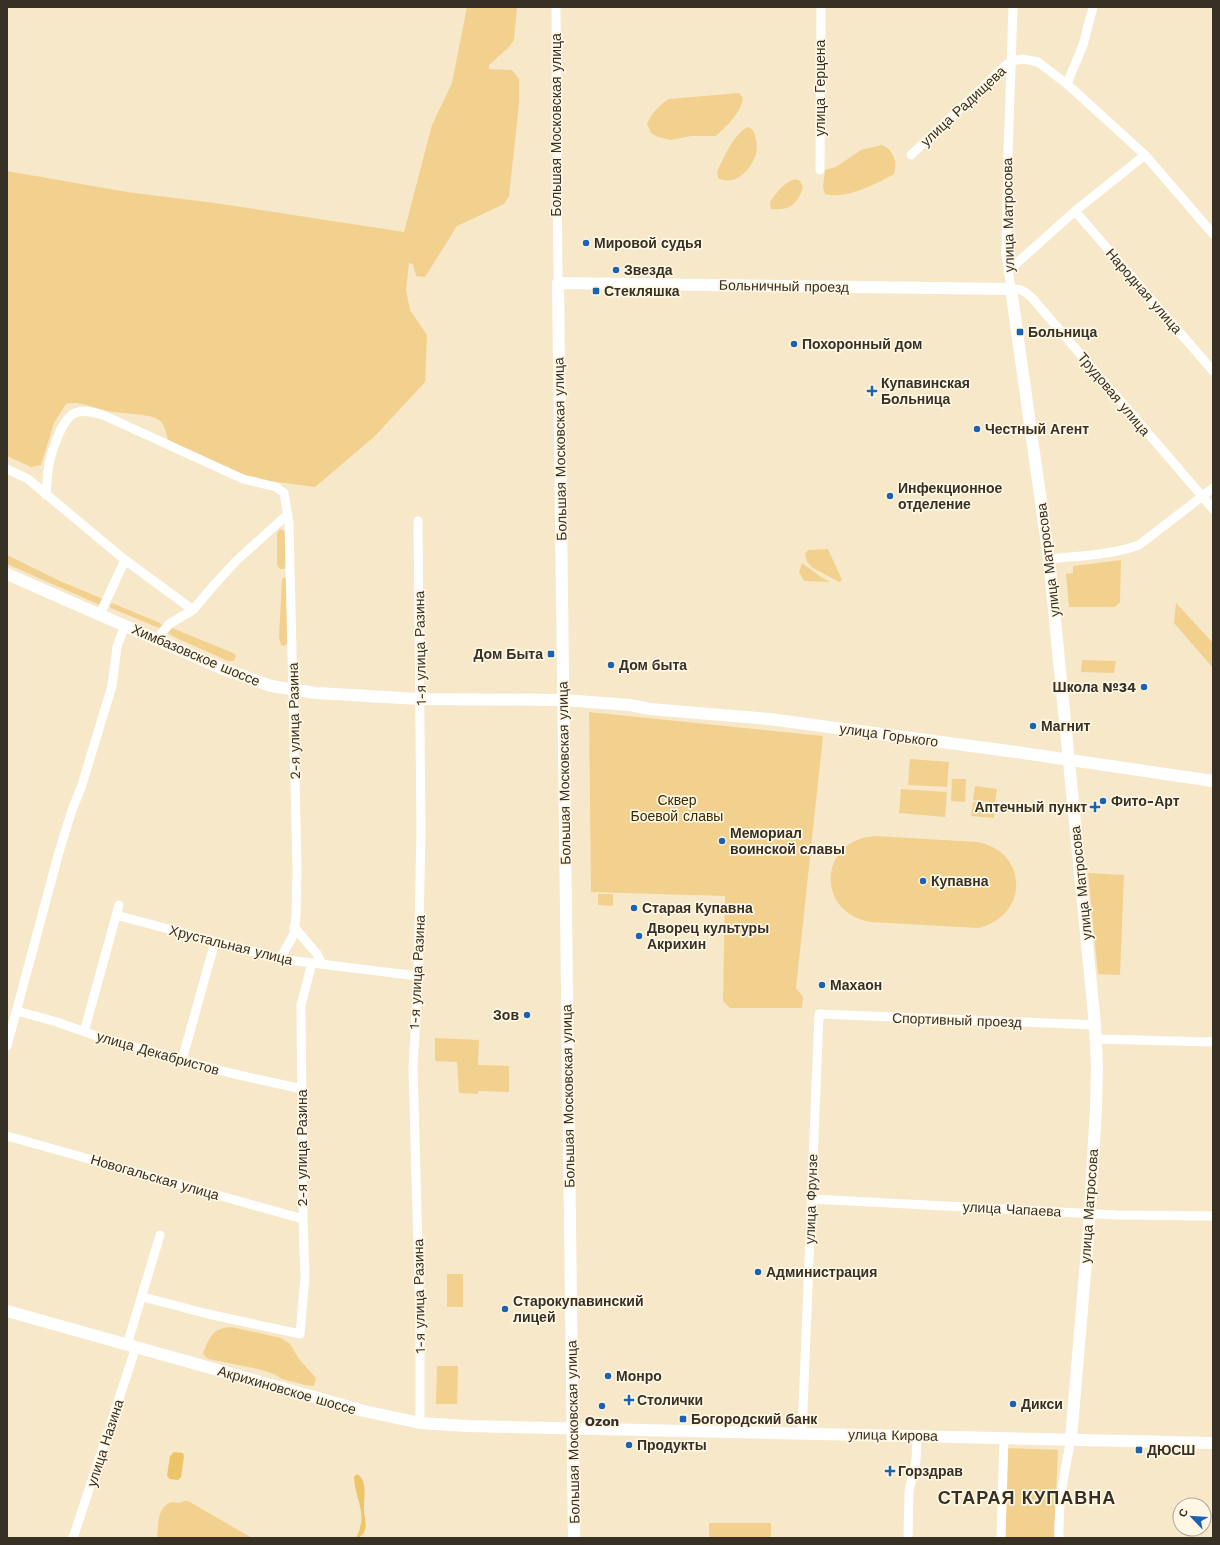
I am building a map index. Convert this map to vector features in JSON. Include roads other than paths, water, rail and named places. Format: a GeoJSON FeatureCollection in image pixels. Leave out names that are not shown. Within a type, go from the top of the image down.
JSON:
{"type":"FeatureCollection","features":[{"type":"Feature","properties":{"kind":"street","name":"Большая Московская улица"},"geometry":{"type":"LineString","coordinates":[[556,7],[558,283],[574,1538]]}},
{"type":"Feature","properties":{"kind":"street","name":"улица Герцена"},"geometry":{"type":"LineString","coordinates":[[820,170],[821,7]]}},
{"type":"Feature","properties":{"kind":"street","name":"улица Радищева"},"geometry":{"type":"LineString","coordinates":[[911,156],[1006,64],[1012,61],[1013,7]]}},
{"type":"Feature","properties":{"kind":"street"},"geometry":{"type":"LineString","coordinates":[[1067,84],[1083,45],[1093,7]]}},
{"type":"Feature","properties":{"kind":"street"},"geometry":{"type":"LineString","coordinates":[[1012,61],[1023,59],[1038,62],[1067,84],[1144,154],[1213,234]]}},
{"type":"Feature","properties":{"kind":"street","name":"улица Матросова"},"geometry":{"type":"LineString","coordinates":[[1012,61],[1008,154],[1008,271],[1049,558],[1096,1039],[1096,1108],[1089,1213],[1071,1439],[1060,1499],[1059,1538]]}},
{"type":"Feature","properties":{"kind":"street"},"geometry":{"type":"LineString","coordinates":[[1008,271],[1144,154]]}},
{"type":"Feature","properties":{"kind":"street","name":"Народная улица"},"geometry":{"type":"LineString","coordinates":[[1076,211],[1213,371]]}},
{"type":"Feature","properties":{"kind":"street","name":"Больничный проезд"},"geometry":{"type":"LineString","coordinates":[[558,283],[1011,289]]}},
{"type":"Feature","properties":{"kind":"street","name":"Трудовая улица"},"geometry":{"type":"LineString","coordinates":[[1011,289],[1017,288],[1023,290],[1033,299],[1213,509]]}},
{"type":"Feature","properties":{"kind":"street","name":"2-я улица Разина"},"geometry":{"type":"LineString","coordinates":[[46,495],[48,470],[65,422],[75,413],[84,412],[103,415],[243,479],[276,487],[284,493],[288,514],[297,870],[294,934],[280,959]]}},
{"type":"Feature","properties":{"kind":"street"},"geometry":{"type":"LineString","coordinates":[[7,469],[28,480],[125,560],[193,610]]}},
{"type":"Feature","properties":{"kind":"street"},"geometry":{"type":"LineString","coordinates":[[1049,558],[1128,549],[1139,545],[1213,488]]}},
{"type":"Feature","properties":{"kind":"street"},"geometry":{"type":"LineString","coordinates":[[157,639],[168,624],[193,610],[236,561],[288,514]]}},
{"type":"Feature","properties":{"kind":"street","name":"1-я улица Разина"},"geometry":{"type":"LineString","coordinates":[[418,522],[422,831],[418,976],[413,1068],[420,1304],[420,1423]]}},
{"type":"Feature","properties":{"kind":"street"},"geometry":{"type":"LineString","coordinates":[[100,614],[125,560]]}},
{"type":"Feature","properties":{"kind":"street","name":"Химбазовское шоссе"},"geometry":{"type":"LineString","coordinates":[[7,574],[242,676],[271,686],[334,695],[563,700]]}},
{"type":"Feature","properties":{"kind":"street"},"geometry":{"type":"LineString","coordinates":[[7,1046],[59,852],[72,810],[81,788],[112,686],[117,647],[125,625]]}},
{"type":"Feature","properties":{"kind":"street","name":"улица Горького"},"geometry":{"type":"LineString","coordinates":[[563,700],[769,719],[1016,752],[1213,782]]}},
{"type":"Feature","properties":{"kind":"street"},"geometry":{"type":"LineString","coordinates":[[84,1032],[119,905]]}},
{"type":"Feature","properties":{"kind":"street","name":"Хрустальная улица"},"geometry":{"type":"LineString","coordinates":[[116,916],[280,959],[418,976]]}},
{"type":"Feature","properties":{"kind":"street"},"geometry":{"type":"LineString","coordinates":[[294,927],[317,954],[322,964]]}},
{"type":"Feature","properties":{"kind":"street"},"geometry":{"type":"LineString","coordinates":[[182,1060],[215,942]]}},
{"type":"Feature","properties":{"kind":"street","name":"2-я улица Разина"},"geometry":{"type":"LineString","coordinates":[[143,1297],[208,1314],[300,1334],[306,1276],[302,1219],[301,1005],[312,962]]}},
{"type":"Feature","properties":{"kind":"street","name":"улица Декабристов"},"geometry":{"type":"LineString","coordinates":[[17,1011],[56,1022],[102,1038],[182,1060],[230,1073],[302,1089]]}},
{"type":"Feature","properties":{"kind":"street","name":"Спортивный проезд"},"geometry":{"type":"LineString","coordinates":[[819,1014],[1095,1025]]}},
{"type":"Feature","properties":{"kind":"street","name":"улица Фрунзе"},"geometry":{"type":"LineString","coordinates":[[802,1433],[819,1014]]}},
{"type":"Feature","properties":{"kind":"street"},"geometry":{"type":"LineString","coordinates":[[1096,1039],[1213,1042]]}},
{"type":"Feature","properties":{"kind":"street","name":"Новогальская улица"},"geometry":{"type":"LineString","coordinates":[[7,1136],[302,1219]]}},
{"type":"Feature","properties":{"kind":"street","name":"улица Чапаева"},"geometry":{"type":"LineString","coordinates":[[811,1199],[1117,1215],[1213,1216]]}},
{"type":"Feature","properties":{"kind":"street","name":"улица Назина"},"geometry":{"type":"LineString","coordinates":[[73,1538],[132,1346],[143,1297],[160,1235]]}},
{"type":"Feature","properties":{"kind":"street","name":"Акрихиновское шоссе"},"geometry":{"type":"LineString","coordinates":[[7,1311],[384,1416],[420,1423],[467,1426],[573,1428]]}},
{"type":"Feature","properties":{"kind":"street","name":"улица Кирова"},"geometry":{"type":"LineString","coordinates":[[573,1428],[1213,1442]]}},
{"type":"Feature","properties":{"kind":"street"},"geometry":{"type":"LineString","coordinates":[[908,1538],[909,1491],[916,1461],[917,1436]]}},
{"type":"Feature","properties":{"kind":"street"},"geometry":{"type":"LineString","coordinates":[[1001,1538],[1004,1438]]}},
{"type":"Feature","properties":{"kind":"place","name":"Мировой судья"},"geometry":{"type":"Point","coordinates":[586,243]}},
{"type":"Feature","properties":{"kind":"place","name":"Звезда"},"geometry":{"type":"Point","coordinates":[616,270]}},
{"type":"Feature","properties":{"kind":"place","name":"Стекляшка"},"geometry":{"type":"Point","coordinates":[596,291]}},
{"type":"Feature","properties":{"kind":"place","name":"Больница"},"geometry":{"type":"Point","coordinates":[1020,332]}},
{"type":"Feature","properties":{"kind":"place","name":"Похоронный дом"},"geometry":{"type":"Point","coordinates":[794,344]}},
{"type":"Feature","properties":{"kind":"place","name":"Купавинская Больница"},"geometry":{"type":"Point","coordinates":[872,391]}},
{"type":"Feature","properties":{"kind":"place","name":"Честный Агент"},"geometry":{"type":"Point","coordinates":[977,429]}},
{"type":"Feature","properties":{"kind":"place","name":"Инфекционное отделение"},"geometry":{"type":"Point","coordinates":[890,496]}},
{"type":"Feature","properties":{"kind":"place","name":"Дом Быта"},"geometry":{"type":"Point","coordinates":[551,654]}},
{"type":"Feature","properties":{"kind":"place","name":"Дом быта"},"geometry":{"type":"Point","coordinates":[611,665]}},
{"type":"Feature","properties":{"kind":"place","name":"Школа №34"},"geometry":{"type":"Point","coordinates":[1144,687]}},
{"type":"Feature","properties":{"kind":"place","name":"Магнит"},"geometry":{"type":"Point","coordinates":[1033,726]}},
{"type":"Feature","properties":{"kind":"place","name":"Фито-Арт"},"geometry":{"type":"Point","coordinates":[1103,801]}},
{"type":"Feature","properties":{"kind":"place","name":"Аптечный пункт"},"geometry":{"type":"Point","coordinates":[1095,807]}},
{"type":"Feature","properties":{"kind":"place","name":"Мемориал воинской славы"},"geometry":{"type":"Point","coordinates":[722,841]}},
{"type":"Feature","properties":{"kind":"place","name":"Купавна"},"geometry":{"type":"Point","coordinates":[923,881]}},
{"type":"Feature","properties":{"kind":"place","name":"Старая Купавна"},"geometry":{"type":"Point","coordinates":[634,908]}},
{"type":"Feature","properties":{"kind":"place","name":"Дворец культуры Акрихин"},"geometry":{"type":"Point","coordinates":[639,936]}},
{"type":"Feature","properties":{"kind":"place","name":"Махаон"},"geometry":{"type":"Point","coordinates":[822,985]}},
{"type":"Feature","properties":{"kind":"place","name":"Зов"},"geometry":{"type":"Point","coordinates":[527,1015]}},
{"type":"Feature","properties":{"kind":"place","name":"Администрация"},"geometry":{"type":"Point","coordinates":[758,1272]}},
{"type":"Feature","properties":{"kind":"place","name":"Старокупавинский лицей"},"geometry":{"type":"Point","coordinates":[505,1309]}},
{"type":"Feature","properties":{"kind":"place","name":"Монро"},"geometry":{"type":"Point","coordinates":[608,1376]}},
{"type":"Feature","properties":{"kind":"place","name":"Столички"},"geometry":{"type":"Point","coordinates":[629,1400]}},
{"type":"Feature","properties":{"kind":"place","name":"Дикси"},"geometry":{"type":"Point","coordinates":[1013,1404]}},
{"type":"Feature","properties":{"kind":"place","name":"Ozon"},"geometry":{"type":"Point","coordinates":[602,1406]}},
{"type":"Feature","properties":{"kind":"place","name":"Богородский банк"},"geometry":{"type":"Point","coordinates":[683,1419]}},
{"type":"Feature","properties":{"kind":"place","name":"Продукты"},"geometry":{"type":"Point","coordinates":[629,1445]}},
{"type":"Feature","properties":{"kind":"place","name":"ДЮСШ"},"geometry":{"type":"Point","coordinates":[1139,1450]}},
{"type":"Feature","properties":{"kind":"place","name":"Горздрав"},"geometry":{"type":"Point","coordinates":[890,1471]}},
{"type":"Feature","properties":{"kind":"district","name":"СТАРАЯ КУПАВНА"},"geometry":{"type":"Point","coordinates":[1027,1497]}},
{"type":"Feature","properties":{"kind":"park label","name":"Сквер Боевой славы"},"geometry":{"type":"Point","coordinates":[677,808]}}]}
